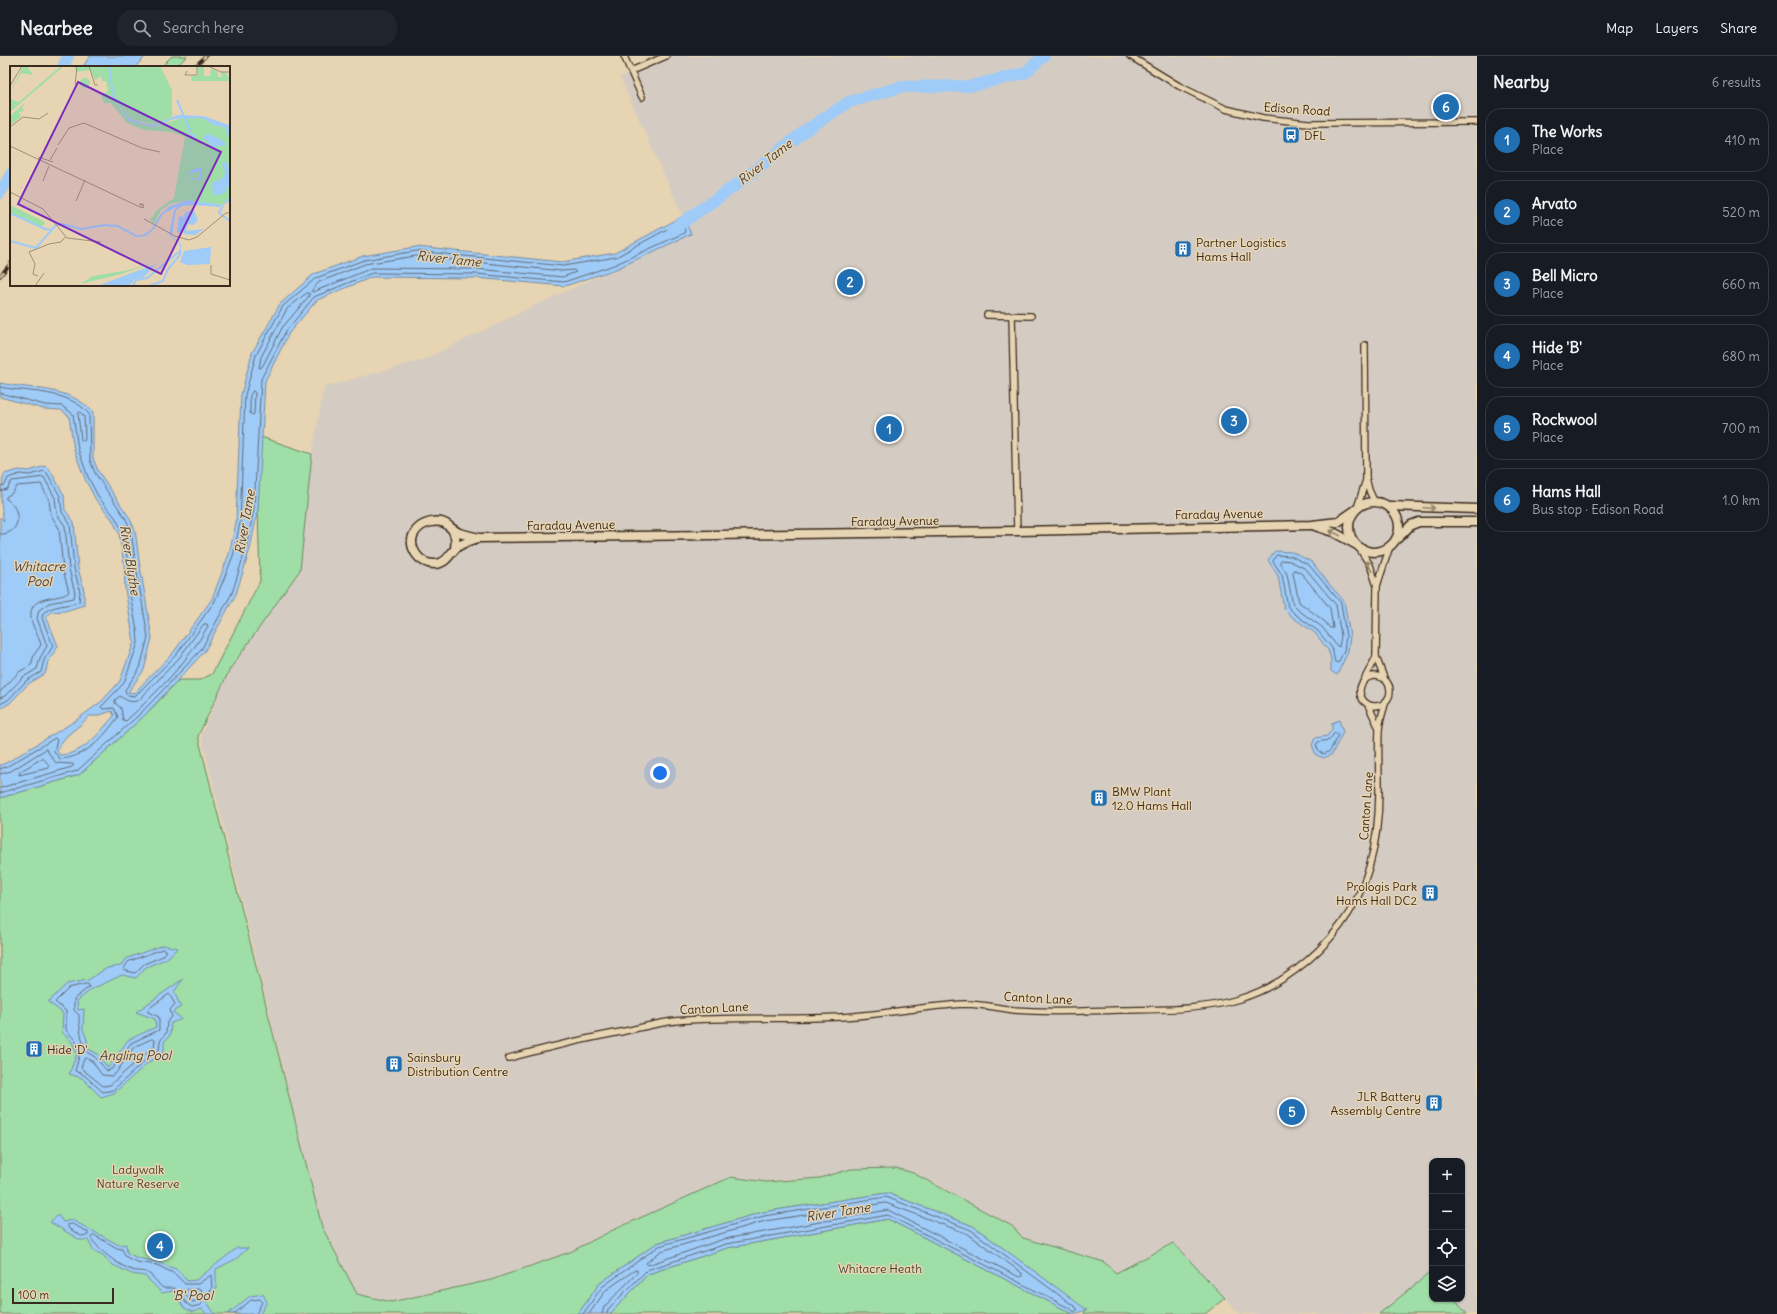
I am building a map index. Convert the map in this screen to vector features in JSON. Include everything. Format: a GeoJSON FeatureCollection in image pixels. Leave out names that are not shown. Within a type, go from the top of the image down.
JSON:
{"type":"FeatureCollection","features":[{"type":"Feature","properties":{"kind":"street"},"geometry":{"type":"LineString","coordinates":[[624,56],[642,97]]}},
{"type":"Feature","properties":{"kind":"street"},"geometry":{"type":"LineString","coordinates":[[631,72],[666,56]]}},
{"type":"Feature","properties":{"kind":"street","name":"Edison Road"},"geometry":{"type":"LineString","coordinates":[[1132,57],[1179,86],[1226,109],[1263,118],[1308,123],[1477,122]]}},
{"type":"Feature","properties":{"kind":"street"},"geometry":{"type":"LineString","coordinates":[[987,315],[1031,316]]}},
{"type":"Feature","properties":{"kind":"street"},"geometry":{"type":"LineString","coordinates":[[1012,316],[1017,531]]}},
{"type":"Feature","properties":{"kind":"street"},"geometry":{"type":"LineString","coordinates":[[1366,345],[1366,478],[1374,501]]}},
{"type":"Feature","properties":{"kind":"street"},"geometry":{"type":"LineString","coordinates":[[1366,478],[1356,510],[1350,521],[1350,534],[1370,565],[1377,586]]}},
{"type":"Feature","properties":{"kind":"street"},"geometry":{"type":"LineString","coordinates":[[1356,510],[1362,504],[1374,501],[1382,502],[1390,506],[1477,509]]}},
{"type":"Feature","properties":{"kind":"street"},"geometry":{"type":"LineString","coordinates":[[1390,506],[1399,519],[1400,530],[1396,540]]}},
{"type":"Feature","properties":{"kind":"street","name":"Faraday Avenue"},"geometry":{"type":"LineString","coordinates":[[448,526],[459,533],[479,538],[1017,531],[1312,525],[1338,522],[1356,510]]}},
{"type":"Feature","properties":{"kind":"street"},"geometry":{"type":"LineString","coordinates":[[432,521],[438,521],[448,526],[455,537],[455,549],[448,559],[435,564],[421,560],[414,550],[413,538],[421,525],[432,521]]}},
{"type":"Feature","properties":{"kind":"street"},"geometry":{"type":"LineString","coordinates":[[1358,546],[1374,552],[1383,550],[1390,546],[1411,525],[1419,522],[1477,522]]}},
{"type":"Feature","properties":{"kind":"street","name":"Faraday Avenue"},"geometry":{"type":"LineString","coordinates":[[1312,525],[1333,532],[1358,546]]}},
{"type":"Feature","properties":{"kind":"street","name":"Faraday Avenue"},"geometry":{"type":"LineString","coordinates":[[455,549],[464,543],[479,538]]}},
{"type":"Feature","properties":{"kind":"street"},"geometry":{"type":"LineString","coordinates":[[1384,678],[1376,656],[1377,586],[1390,546]]}},
{"type":"Feature","properties":{"kind":"street"},"geometry":{"type":"LineString","coordinates":[[1364,680],[1373,676],[1384,678],[1389,682],[1391,689],[1390,696],[1385,704],[1374,707],[1368,705],[1361,697],[1360,691],[1364,680],[1376,656]]}},
{"type":"Feature","properties":{"kind":"street","name":"Canton Lane"},"geometry":{"type":"LineString","coordinates":[[509,1058],[672,1021],[745,1017],[824,1018],[875,1015],[923,1008],[968,1004],[1016,1010],[1068,1011],[1179,1009],[1199,1007],[1239,999],[1283,978],[1302,965],[1341,925],[1359,895],[1368,872],[1378,823],[1380,794],[1379,728],[1385,704]]}},
{"type":"Feature","properties":{"kind":"street","name":"Canton Lane"},"geometry":{"type":"LineString","coordinates":[[1368,705],[1379,728]]}},
{"type":"Feature","properties":{"kind":"shaded area"},"geometry":{"type":"Polygon","coordinates":[[[673,56],[1477,56],[1477,1314],[1240,1314],[1173,1243],[1116,1273],[1104,1262],[1023,1238],[1012,1226],[913,1173],[896,1168],[851,1169],[820,1178],[766,1182],[731,1177],[611,1231],[570,1252],[491,1280],[391,1302],[357,1294],[322,1227],[201,735],[230,669],[300,570],[312,454],[324,387],[423,360],[534,306],[691,234],[620,77],[673,56]]]}},
{"type":"Feature","properties":{"kind":"green space"},"geometry":{"type":"Polygon","coordinates":[[[172,56],[187,56],[177,66],[162,66],[172,56]]]}},
{"type":"Feature","properties":{"kind":"green space","name":"Ladywalk Nature Reserve"},"geometry":{"type":"Polygon","coordinates":[[[261,437],[312,454],[300,570],[230,669],[198,736],[322,1227],[357,1294],[391,1302],[491,1280],[570,1252],[611,1231],[731,1177],[766,1182],[820,1178],[851,1169],[896,1168],[913,1173],[1012,1226],[1023,1238],[1104,1262],[1116,1273],[1173,1243],[1225,1298],[1205,1314],[1084,1314],[1086,1310],[973,1226],[887,1193],[763,1212],[657,1243],[599,1284],[578,1314],[0,1314],[0,798],[79,775],[144,716],[179,680],[200,680],[212,674],[260,581],[258,509],[261,437]]]}},
{"type":"Feature","properties":{"kind":"green space","name":"Whitacre Heath"},"geometry":{"type":"Polygon","coordinates":[[[888,1219],[1073,1314],[610,1314],[648,1274],[727,1248],[888,1219]]]}},
{"type":"Feature","properties":{"kind":"green space"},"geometry":{"type":"Polygon","coordinates":[[[1429,1273],[1429,1302],[1457,1302],[1467,1314],[1379,1314],[1429,1273]]]}},
{"type":"Feature","properties":{"kind":"water"},"geometry":{"type":"Polygon","coordinates":[[[90,56],[146,56],[136,66],[84,66],[90,56]]]}},
{"type":"Feature","properties":{"kind":"water","name":"River Blythe"},"geometry":{"type":"Polygon","coordinates":[[[683,216],[691,234],[616,269],[565,286],[476,278],[372,277],[317,300],[289,333],[265,381],[258,509],[250,549],[236,594],[204,652],[144,716],[79,775],[0,798],[0,765],[6,763],[75,721],[102,701],[120,681],[134,642],[125,589],[124,564],[119,533],[112,519],[96,500],[85,479],[74,450],[69,416],[61,410],[44,409],[0,397],[0,383],[62,393],[73,397],[93,412],[93,458],[98,471],[129,517],[135,530],[152,638],[144,670],[128,692],[134,693],[173,653],[212,599],[229,554],[236,523],[241,395],[252,353],[280,304],[314,274],[363,256],[416,247],[562,262],[615,253],[683,216]],[[112,711],[96,716],[89,716],[63,740],[57,751],[60,755],[69,754],[84,747],[97,736],[114,716],[112,711]]]}},
{"type":"Feature","properties":{"kind":"water","name":"Whitacre Pool"},"geometry":{"type":"Polygon","coordinates":[[[45,466],[50,470],[64,495],[65,510],[74,522],[78,568],[84,591],[84,605],[65,611],[52,612],[46,616],[58,646],[48,662],[45,674],[28,684],[10,703],[0,709],[0,517],[4,521],[1,492],[4,474],[19,470],[29,471],[45,466]]]}},
{"type":"Feature","properties":{"kind":"water"},"geometry":{"type":"Polygon","coordinates":[[[1275,551],[1292,552],[1312,562],[1344,601],[1350,636],[1348,652],[1337,675],[1331,671],[1331,659],[1328,650],[1315,633],[1292,617],[1284,609],[1278,576],[1268,560],[1275,551]]]}},
{"type":"Feature","properties":{"kind":"water"},"geometry":{"type":"Polygon","coordinates":[[[1339,720],[1343,732],[1332,754],[1324,758],[1316,755],[1312,745],[1315,738],[1327,736],[1332,730],[1332,723],[1339,720]]]}},
{"type":"Feature","properties":{"kind":"water","name":"Angling Pool"},"geometry":{"type":"Polygon","coordinates":[[[163,945],[178,948],[166,959],[146,967],[136,978],[122,975],[92,989],[77,1001],[78,1010],[84,1009],[83,1029],[87,1040],[88,1049],[98,1054],[108,1068],[128,1040],[156,1027],[155,1019],[136,1012],[183,979],[174,992],[181,1007],[173,1012],[182,1019],[171,1023],[170,1035],[164,1042],[164,1052],[149,1062],[114,1093],[101,1097],[82,1078],[69,1074],[77,1054],[72,1042],[62,1032],[63,1013],[48,1002],[67,984],[88,980],[107,968],[121,966],[125,959],[163,945]]]}},
{"type":"Feature","properties":{"kind":"water"},"geometry":{"type":"Polygon","coordinates":[[[887,1193],[973,1226],[1087,1310],[1073,1314],[888,1219],[727,1248],[648,1274],[610,1314],[578,1314],[599,1284],[657,1243],[763,1212],[887,1193]]]}},
{"type":"Feature","properties":{"kind":"water","name":"'B' Pool"},"geometry":{"type":"Polygon","coordinates":[[[58,1215],[63,1222],[72,1220],[119,1245],[126,1244],[127,1253],[138,1258],[158,1262],[178,1270],[187,1281],[196,1280],[237,1248],[248,1248],[236,1259],[216,1269],[216,1290],[206,1301],[215,1314],[206,1314],[202,1309],[193,1312],[184,1308],[173,1291],[162,1293],[145,1276],[132,1274],[111,1264],[103,1255],[93,1250],[88,1240],[80,1240],[50,1222],[58,1215]]]}},
{"type":"Feature","properties":{"kind":"water","name":"'B' Pool"},"geometry":{"type":"Polygon","coordinates":[[[263,1294],[267,1302],[260,1314],[228,1314],[250,1296],[263,1294]]]}},
{"type":"Feature","properties":{"kind":"waterway"},"geometry":{"type":"LineString","coordinates":[[63,66],[68,56]]}},
{"type":"Feature","properties":{"kind":"waterway","name":"River Tame"},"geometry":{"type":"LineString","coordinates":[[673,229],[739,183],[806,130],[849,102],[901,87],[971,86],[1025,73],[1044,56]]}},
{"type":"Feature","properties":{"kind":"waterway"},"geometry":{"type":"LineString","coordinates":[[0,193],[10,176]]}},
{"type":"Feature","properties":{"kind":"railway"},"geometry":{"type":"LineString","coordinates":[[195,66],[206,56]]}},
{"type":"Feature","properties":{"kind":"railway"},"geometry":{"type":"LineString","coordinates":[[0,276],[10,264]]}},
{"type":"Feature","properties":{"kind":"place","name":"Hams Hall"},"geometry":{"type":"Point","coordinates":[1446,107]}},
{"type":"Feature","properties":{"kind":"place","name":"DFL"},"geometry":{"type":"Point","coordinates":[1291,135]}},
{"type":"Feature","properties":{"kind":"place","name":"Partner Logistics Hams Hall"},"geometry":{"type":"Point","coordinates":[1183,249]}},
{"type":"Feature","properties":{"kind":"place","name":"Arvato"},"geometry":{"type":"Point","coordinates":[850,282]}},
{"type":"Feature","properties":{"kind":"place","name":"Bell Micro"},"geometry":{"type":"Point","coordinates":[1234,421]}},
{"type":"Feature","properties":{"kind":"place","name":"The Works"},"geometry":{"type":"Point","coordinates":[889,429]}},
{"type":"Feature","properties":{"kind":"place","name":"BMW Plant 12.0 Hams Hall"},"geometry":{"type":"Point","coordinates":[1099,798]}},
{"type":"Feature","properties":{"kind":"place","name":"Prologis Park Hams Hall DC2"},"geometry":{"type":"Point","coordinates":[1430,893]}},
{"type":"Feature","properties":{"kind":"place","name":"Hide 'D'"},"geometry":{"type":"Point","coordinates":[34,1049]}},
{"type":"Feature","properties":{"kind":"place","name":"Sainsbury Distribution Centre"},"geometry":{"type":"Point","coordinates":[394,1064]}},
{"type":"Feature","properties":{"kind":"place","name":"JLR Battery Assembly Centre"},"geometry":{"type":"Point","coordinates":[1434,1103]}},
{"type":"Feature","properties":{"kind":"place","name":"Rockwool"},"geometry":{"type":"Point","coordinates":[1292,1112]}},
{"type":"Feature","properties":{"kind":"place","name":"Hide 'B'"},"geometry":{"type":"Point","coordinates":[160,1246]}}]}
